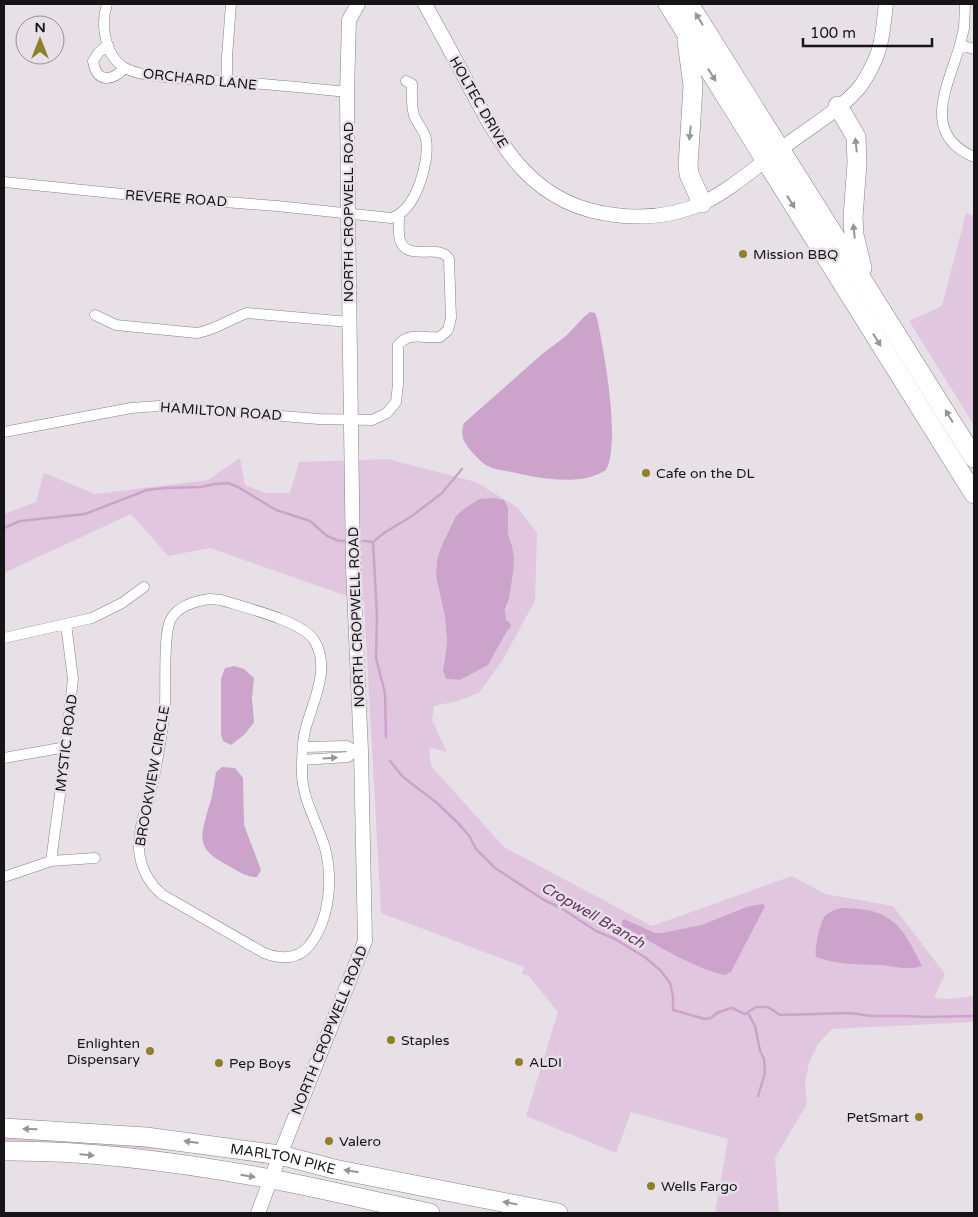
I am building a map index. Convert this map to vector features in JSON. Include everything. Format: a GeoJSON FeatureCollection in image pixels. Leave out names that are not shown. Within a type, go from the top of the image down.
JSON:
{"type":"FeatureCollection","features":[{"type":"Feature","properties":{"kind":"highway"},"geometry":{"type":"LineString","coordinates":[[668,4],[974,494]]}},
{"type":"Feature","properties":{"kind":"highway"},"geometry":{"type":"LineString","coordinates":[[689,4],[974,458]]}},
{"type":"Feature","properties":{"kind":"highway"},"geometry":{"type":"LineString","coordinates":[[686,32],[693,86],[688,166],[702,203]]}},
{"type":"Feature","properties":{"kind":"highway"},"geometry":{"type":"LineString","coordinates":[[838,106],[856,137],[853,217],[858,253],[864,271],[881,302],[881,309]]}},
{"type":"Feature","properties":{"kind":"highway","name":"MARLTON PIKE"},"geometry":{"type":"LineString","coordinates":[[4,1128],[146,1137],[280,1155],[334,1169],[558,1213]]}},
{"type":"Feature","properties":{"kind":"highway","name":"MARLTON PIKE"},"geometry":{"type":"LineString","coordinates":[[4,1151],[36,1150],[159,1161],[271,1179],[430,1213]]}},
{"type":"Feature","properties":{"kind":"street","name":"ORCHARD LANE"},"geometry":{"type":"LineString","coordinates":[[107,4],[105,21],[108,45],[117,62],[134,72],[178,78],[347,92]]}},
{"type":"Feature","properties":{"kind":"street"},"geometry":{"type":"LineString","coordinates":[[227,81],[227,57],[232,4]]}},
{"type":"Feature","properties":{"kind":"street","name":"NORTH CROPWELL ROAD"},"geometry":{"type":"LineString","coordinates":[[258,1213],[365,941],[353,567],[347,92],[349,20],[358,4]]}},
{"type":"Feature","properties":{"kind":"street","name":"HOLTEC DRIVE"},"geometry":{"type":"LineString","coordinates":[[425,4],[496,136],[517,165],[543,188],[559,198],[592,212],[625,217],[673,213],[721,194],[838,106],[859,88],[879,51],[886,4]]}},
{"type":"Feature","properties":{"kind":"street"},"geometry":{"type":"LineString","coordinates":[[965,4],[964,28],[943,100],[942,121],[950,141],[966,154],[974,157]]}},
{"type":"Feature","properties":{"kind":"street"},"geometry":{"type":"LineString","coordinates":[[108,45],[95,56],[93,61],[95,72],[100,76],[111,78],[125,68]]}},
{"type":"Feature","properties":{"kind":"street"},"geometry":{"type":"LineString","coordinates":[[960,45],[974,50]]}},
{"type":"Feature","properties":{"kind":"street"},"geometry":{"type":"LineString","coordinates":[[399,216],[409,205],[420,182],[426,163],[424,131],[414,115],[412,84],[406,81]]}},
{"type":"Feature","properties":{"kind":"street","name":"REVERE ROAD"},"geometry":{"type":"LineString","coordinates":[[4,182],[391,218],[399,216]]}},
{"type":"Feature","properties":{"kind":"street","name":"HAMILTON ROAD"},"geometry":{"type":"LineString","coordinates":[[4,432],[89,415],[152,406],[174,406],[319,419],[372,420],[382,416],[392,409],[396,402],[398,391],[398,345],[410,336],[440,337],[445,335],[450,324],[449,259],[444,253],[414,252],[403,246],[400,240],[399,216]]}},
{"type":"Feature","properties":{"kind":"street"},"geometry":{"type":"LineString","coordinates":[[95,315],[116,326],[197,333],[209,331],[247,313],[349,322]]}},
{"type":"Feature","properties":{"kind":"street"},"geometry":{"type":"LineString","coordinates":[[4,638],[92,618],[113,608],[144,587]]}},
{"type":"Feature","properties":{"kind":"street","name":"BROOKVIEW CIRCLE"},"geometry":{"type":"LineString","coordinates":[[221,600],[296,625],[313,638],[319,652],[321,672],[302,746],[302,760],[302,789],[325,848],[328,867],[326,911],[315,938],[303,952],[292,957],[278,958],[264,953],[163,895],[154,888],[141,864],[139,837],[156,769],[165,709],[167,632],[169,621],[175,612],[197,601],[221,600]]}},
{"type":"Feature","properties":{"kind":"street","name":"MYSTIC ROAD"},"geometry":{"type":"LineString","coordinates":[[51,861],[73,680],[66,624]]}},
{"type":"Feature","properties":{"kind":"street"},"geometry":{"type":"LineString","coordinates":[[302,746],[347,746],[358,751]]}},
{"type":"Feature","properties":{"kind":"street"},"geometry":{"type":"LineString","coordinates":[[4,758],[66,747]]}},
{"type":"Feature","properties":{"kind":"street"},"geometry":{"type":"LineString","coordinates":[[302,760],[348,757],[358,751]]}},
{"type":"Feature","properties":{"kind":"street"},"geometry":{"type":"LineString","coordinates":[[4,878],[51,861],[95,858]]}},
{"type":"Feature","properties":{"kind":"shaded area"},"geometry":{"type":"Polygon","coordinates":[[[966,213],[974,216],[974,425],[909,321],[942,306],[966,213]]]}},
{"type":"Feature","properties":{"kind":"shaded area"},"geometry":{"type":"Polygon","coordinates":[[[590,312],[595,313],[597,318],[610,396],[612,439],[606,470],[584,478],[559,480],[496,469],[483,463],[464,441],[462,431],[464,423],[541,355],[567,335],[590,312]]]}},
{"type":"Feature","properties":{"kind":"shaded area"},"geometry":{"type":"Polygon","coordinates":[[[240,458],[245,485],[266,493],[290,493],[299,462],[388,459],[476,482],[518,508],[537,533],[535,601],[502,661],[479,693],[458,701],[434,706],[432,720],[447,752],[429,747],[431,766],[504,847],[652,926],[792,876],[825,894],[893,906],[945,974],[934,998],[949,999],[974,996],[974,1022],[832,1029],[818,1044],[809,1063],[805,1083],[807,1104],[775,1158],[779,1213],[715,1213],[728,1139],[631,1112],[616,1153],[526,1116],[558,1012],[529,976],[522,974],[524,967],[381,913],[364,602],[210,548],[168,556],[131,514],[4,573],[4,514],[36,502],[44,473],[95,494],[208,480],[240,458]],[[493,498],[479,499],[456,516],[441,547],[437,560],[436,576],[445,617],[447,642],[443,664],[446,679],[460,680],[488,664],[511,627],[506,620],[505,614],[513,573],[512,546],[508,533],[508,508],[493,498]]]}},
{"type":"Feature","properties":{"kind":"shaded area"},"geometry":{"type":"Polygon","coordinates":[[[493,498],[504,500],[508,508],[508,533],[514,558],[509,599],[505,610],[506,620],[511,624],[511,627],[488,665],[460,680],[446,679],[443,670],[447,642],[445,617],[436,576],[437,560],[456,516],[479,499],[493,498]]]}},
{"type":"Feature","properties":{"kind":"shaded area"},"geometry":{"type":"Polygon","coordinates":[[[234,666],[244,669],[254,678],[252,698],[254,722],[245,734],[231,745],[223,741],[221,734],[221,679],[225,668],[234,666]]]}},
{"type":"Feature","properties":{"kind":"shaded area"},"geometry":{"type":"Polygon","coordinates":[[[222,767],[235,768],[243,778],[244,825],[261,870],[257,877],[243,874],[218,860],[205,848],[203,842],[202,835],[212,798],[216,772],[222,767]]]}},
{"type":"Feature","properties":{"kind":"shaded area"},"geometry":{"type":"Polygon","coordinates":[[[763,904],[765,906],[731,972],[724,975],[685,960],[622,926],[624,919],[655,933],[662,933],[702,925],[749,906],[763,904]]]}},
{"type":"Feature","properties":{"kind":"shaded area"},"geometry":{"type":"Polygon","coordinates":[[[840,908],[871,911],[883,915],[892,921],[908,939],[922,966],[906,968],[848,964],[816,957],[819,930],[823,919],[828,913],[840,908]]]}},
{"type":"Feature","properties":{"kind":"shaded area"},"geometry":{"type":"Polygon","coordinates":[[[4,1136],[108,1141],[264,1161],[266,1164],[174,1150],[4,1144],[4,1136]]]}},
{"type":"Feature","properties":{"kind":"waterway"},"geometry":{"type":"LineString","coordinates":[[373,542],[442,493],[462,469]]}},
{"type":"Feature","properties":{"kind":"waterway","name":"Cropwell Branch"},"geometry":{"type":"LineString","coordinates":[[4,528],[20,521],[85,514],[147,490],[201,487],[228,483],[276,510],[310,521],[327,536],[339,541],[347,541]]}},
{"type":"Feature","properties":{"kind":"waterway","name":"Cropwell Branch"},"geometry":{"type":"LineString","coordinates":[[363,541],[373,542]]}},
{"type":"Feature","properties":{"kind":"waterway","name":"Cropwell Branch"},"geometry":{"type":"LineString","coordinates":[[373,542],[377,616],[376,658],[385,693],[386,737]]}},
{"type":"Feature","properties":{"kind":"waterway","name":"Cropwell Branch"},"geometry":{"type":"LineString","coordinates":[[390,761],[403,777],[437,803],[458,823],[470,837],[476,849],[495,868],[596,931],[615,939],[646,958],[661,971],[670,983],[673,996],[673,1010],[705,1019],[732,1008],[745,1014],[756,1007],[768,1007],[780,1015],[851,1013],[871,1016],[974,1016]]}},
{"type":"Feature","properties":{"kind":"waterway"},"geometry":{"type":"LineString","coordinates":[[748,1013],[755,1026],[760,1051],[764,1059],[765,1073],[758,1096]]}},
{"type":"Feature","properties":{"kind":"place","name":"Mission BBQ"},"geometry":{"type":"Point","coordinates":[743,254]}},
{"type":"Feature","properties":{"kind":"place","name":"Cafe on the DL"},"geometry":{"type":"Point","coordinates":[646,473]}},
{"type":"Feature","properties":{"kind":"place","name":"Staples"},"geometry":{"type":"Point","coordinates":[391,1040]}},
{"type":"Feature","properties":{"kind":"place","name":"Enlighten Dispensary"},"geometry":{"type":"Point","coordinates":[150,1051]}},
{"type":"Feature","properties":{"kind":"place","name":"ALDI"},"geometry":{"type":"Point","coordinates":[519,1062]}},
{"type":"Feature","properties":{"kind":"place","name":"Pep Boys"},"geometry":{"type":"Point","coordinates":[219,1063]}},
{"type":"Feature","properties":{"kind":"place","name":"PetSmart"},"geometry":{"type":"Point","coordinates":[919,1117]}},
{"type":"Feature","properties":{"kind":"place","name":"Valero"},"geometry":{"type":"Point","coordinates":[329,1141]}},
{"type":"Feature","properties":{"kind":"place","name":"Wells Fargo"},"geometry":{"type":"Point","coordinates":[651,1186]}}]}
